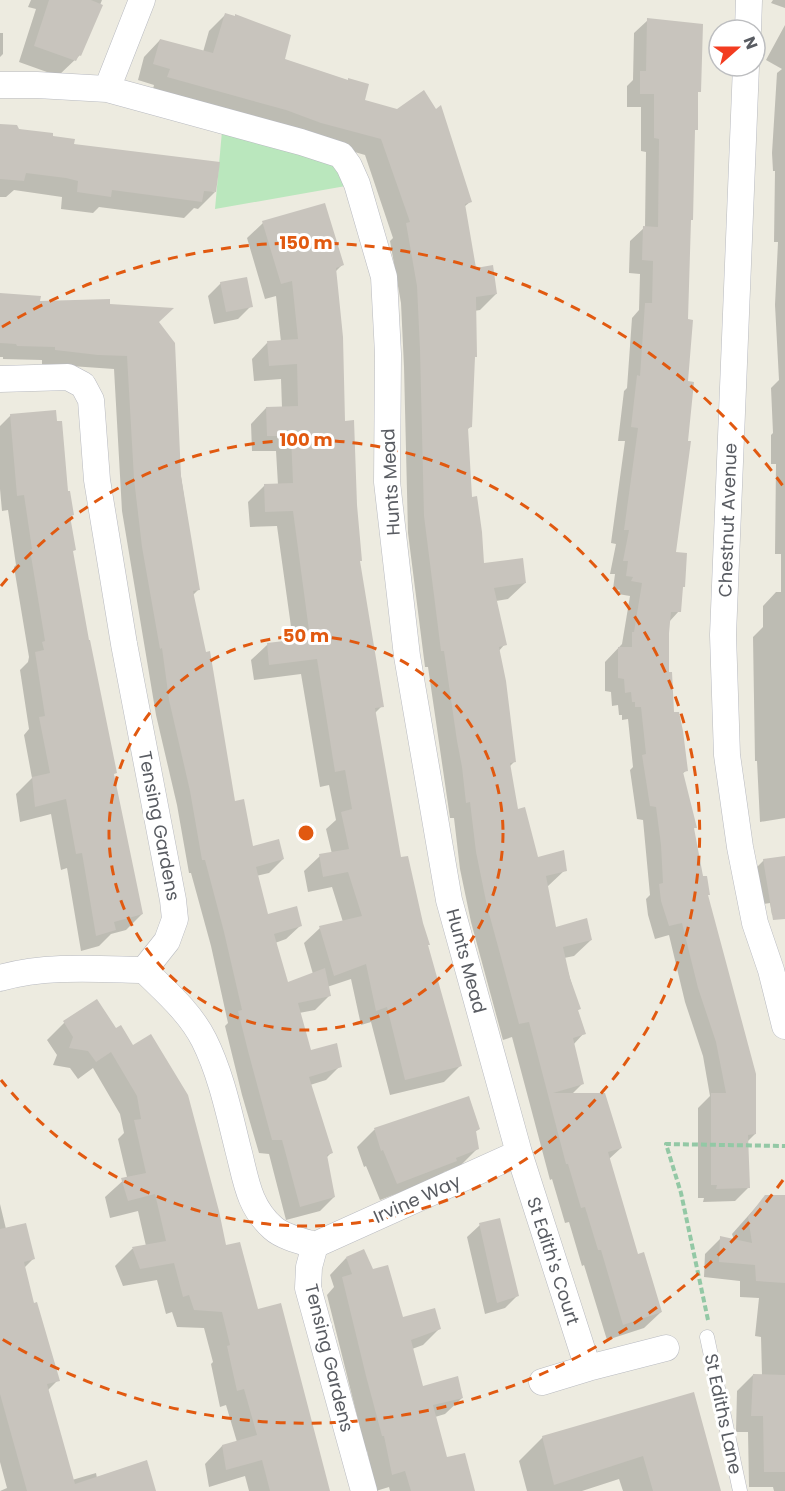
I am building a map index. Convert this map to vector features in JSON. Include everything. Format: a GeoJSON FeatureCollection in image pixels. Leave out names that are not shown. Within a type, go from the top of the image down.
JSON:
{"type":"FeatureCollection","features":[{"type":"Feature","properties":{"kind":"street"},"geometry":{"type":"LineString","coordinates":[[107,89],[142,0]]}},
{"type":"Feature","properties":{"kind":"street"},"geometry":{"type":"LineString","coordinates":[[748,18],[749,0]]}},
{"type":"Feature","properties":{"kind":"street","name":"Chestnut Avenue"},"geometry":{"type":"LineString","coordinates":[[746,78],[723,646],[727,755],[740,848],[755,923],[778,968],[785,1026]]}},
{"type":"Feature","properties":{"kind":"street","name":"Hunts Mead"},"geometry":{"type":"LineString","coordinates":[[0,85],[107,89],[301,142],[341,155],[349,166],[357,184],[384,277],[388,354],[387,482],[407,656],[449,900],[519,1153]]}},
{"type":"Feature","properties":{"kind":"street","name":"Tensing Gardens"},"geometry":{"type":"LineString","coordinates":[[0,379],[68,377],[83,385],[92,400],[97,480],[102,515],[175,919],[167,940],[144,970]]}},
{"type":"Feature","properties":{"kind":"street"},"geometry":{"type":"LineString","coordinates":[[0,978],[19,973],[64,969],[144,970],[187,1014],[203,1037],[221,1086],[248,1193],[259,1211],[273,1228],[294,1239],[315,1245]]}},
{"type":"Feature","properties":{"kind":"street","name":"Irvine Way"},"geometry":{"type":"LineString","coordinates":[[315,1245],[519,1153]]}},
{"type":"Feature","properties":{"kind":"street","name":"St Edith's Court"},"geometry":{"type":"LineString","coordinates":[[519,1153],[588,1368]]}},
{"type":"Feature","properties":{"kind":"street","name":"Tensing Gardens"},"geometry":{"type":"LineString","coordinates":[[315,1245],[309,1267],[308,1288],[364,1491]]}},
{"type":"Feature","properties":{"kind":"street"},"geometry":{"type":"LineString","coordinates":[[542,1382],[666,1348]]}},
{"type":"Feature","properties":{"kind":"lane","name":"St Ediths Lane"},"geometry":{"type":"LineString","coordinates":[[707,1337],[740,1491]]}},
{"type":"Feature","properties":{"kind":"path"},"geometry":{"type":"LineString","coordinates":[[707,1337],[708,1316],[681,1193],[666,1144],[785,1146]]}},
{"type":"Feature","properties":{"kind":"green space"},"geometry":{"type":"Polygon","coordinates":[[[223,120],[324,149],[357,184],[215,209],[223,120]]]}},
{"type":"Feature","properties":{"kind":"building"},"geometry":{"type":"Polygon","coordinates":[[[49,0],[91,0],[103,5],[81,56],[79,55],[76,61],[34,46],[49,0]]]}},
{"type":"Feature","properties":{"kind":"building"},"geometry":{"type":"Polygon","coordinates":[[[225,13],[235,16],[235,14],[291,35],[285,59],[348,80],[348,78],[369,84],[365,100],[397,109],[424,90],[436,109],[441,105],[472,202],[465,204],[476,268],[493,265],[497,294],[476,297],[477,357],[475,357],[472,427],[468,428],[472,497],[477,496],[484,563],[523,558],[526,583],[494,588],[507,645],[499,647],[506,681],[516,762],[510,763],[518,809],[525,807],[538,857],[564,850],[567,871],[546,876],[556,927],[587,918],[592,940],[563,947],[586,1034],[573,1038],[584,1084],[553,1093],[605,1093],[622,1148],[608,1152],[638,1254],[644,1252],[662,1312],[623,1325],[601,1250],[598,1250],[585,1207],[581,1208],[568,1164],[566,1164],[529,1022],[519,1024],[487,906],[476,852],[470,802],[466,803],[444,651],[441,651],[424,516],[417,286],[406,223],[410,222],[381,139],[167,77],[170,69],[153,64],[160,39],[213,53],[225,13]]]}},
{"type":"Feature","properties":{"kind":"building"},"geometry":{"type":"Polygon","coordinates":[[[647,18],[703,24],[701,92],[698,92],[698,130],[695,130],[688,319],[693,320],[688,381],[694,382],[688,441],[691,441],[676,552],[687,553],[681,612],[671,612],[669,672],[672,672],[674,712],[679,712],[683,731],[688,771],[683,772],[697,828],[694,828],[703,876],[707,876],[710,895],[708,895],[756,1074],[756,1134],[748,1135],[750,1188],[716,1189],[717,1185],[711,1185],[711,1093],[726,1093],[716,1042],[698,988],[682,923],[669,926],[661,901],[659,884],[663,883],[661,845],[656,807],[650,806],[642,755],[646,754],[641,707],[635,707],[631,692],[625,693],[624,679],[618,678],[618,647],[632,647],[632,632],[634,632],[642,583],[631,581],[633,577],[626,576],[628,561],[623,561],[629,530],[624,530],[638,428],[631,427],[637,375],[640,376],[645,303],[652,303],[653,261],[642,260],[643,226],[658,227],[659,139],[654,138],[654,94],[640,94],[640,71],[646,71],[647,18]]]}},
{"type":"Feature","properties":{"kind":"building"},"geometry":{"type":"Polygon","coordinates":[[[0,124],[17,125],[19,129],[53,133],[53,136],[75,139],[74,144],[220,162],[216,192],[204,191],[202,202],[112,190],[111,197],[77,192],[78,181],[66,178],[26,173],[24,181],[0,179],[0,124]]]}},
{"type":"Feature","properties":{"kind":"building"},"geometry":{"type":"Polygon","coordinates":[[[325,203],[344,265],[336,268],[343,337],[345,421],[354,420],[357,505],[362,561],[360,561],[384,707],[375,708],[401,857],[408,856],[430,945],[428,945],[462,1066],[405,1080],[387,1007],[376,1011],[366,964],[334,976],[319,926],[362,916],[348,872],[323,877],[319,854],[349,849],[341,812],[352,809],[345,770],[335,772],[317,659],[269,665],[267,643],[310,638],[293,511],[265,512],[264,484],[293,483],[291,436],[267,436],[266,407],[298,406],[297,364],[269,366],[267,341],[298,339],[292,281],[281,284],[262,221],[325,203]]]}},
{"type":"Feature","properties":{"kind":"building"},"geometry":{"type":"Polygon","coordinates":[[[247,277],[253,307],[226,312],[220,282],[247,277]]]}},
{"type":"Feature","properties":{"kind":"building"},"geometry":{"type":"Polygon","coordinates":[[[0,293],[41,296],[40,301],[110,299],[110,304],[174,308],[159,322],[175,343],[181,476],[200,590],[193,591],[206,652],[210,651],[235,801],[244,799],[253,846],[279,839],[284,859],[256,867],[268,914],[297,906],[302,926],[274,934],[288,982],[325,968],[331,996],[298,1003],[311,1050],[337,1043],[342,1067],[309,1077],[333,1153],[327,1155],[335,1197],[300,1207],[282,1140],[272,1140],[238,1011],[242,1010],[224,932],[205,860],[202,860],[190,791],[169,700],[162,648],[160,649],[142,547],[134,479],[127,356],[98,355],[55,350],[55,347],[0,343],[0,293]]]}},
{"type":"Feature","properties":{"kind":"building"},"geometry":{"type":"Polygon","coordinates":[[[56,410],[57,421],[62,421],[68,491],[70,491],[74,515],[70,516],[76,550],[73,551],[117,773],[114,774],[143,914],[114,922],[116,930],[96,936],[82,853],[76,854],[66,799],[35,807],[32,777],[50,773],[39,717],[45,716],[35,652],[44,650],[42,642],[45,641],[30,550],[32,549],[24,495],[17,496],[10,414],[56,410]]]}},
{"type":"Feature","properties":{"kind":"building"},"geometry":{"type":"Polygon","coordinates":[[[785,856],[785,919],[773,920],[763,859],[785,856]]]}},
{"type":"Feature","properties":{"kind":"building"},"geometry":{"type":"Polygon","coordinates":[[[97,999],[116,1028],[121,1025],[133,1045],[151,1034],[188,1095],[226,1245],[240,1242],[258,1309],[281,1303],[330,1491],[270,1491],[262,1460],[226,1470],[222,1445],[257,1435],[244,1389],[237,1391],[222,1312],[194,1310],[189,1295],[183,1297],[174,1263],[140,1269],[132,1247],[166,1241],[155,1194],[128,1201],[121,1178],[146,1173],[134,1120],[141,1119],[137,1096],[111,1052],[96,1062],[88,1051],[69,1048],[73,1037],[63,1021],[97,999]]]}},
{"type":"Feature","properties":{"kind":"building"},"geometry":{"type":"Polygon","coordinates":[[[469,1096],[480,1129],[476,1131],[479,1149],[456,1158],[457,1161],[397,1184],[383,1150],[381,1151],[374,1128],[469,1096]]]}},
{"type":"Feature","properties":{"kind":"building"},"geometry":{"type":"Polygon","coordinates":[[[765,1195],[785,1195],[785,1283],[756,1281],[755,1265],[719,1262],[720,1236],[752,1243],[748,1217],[765,1195]]]}},
{"type":"Feature","properties":{"kind":"building"},"geometry":{"type":"Polygon","coordinates":[[[500,1218],[519,1296],[497,1303],[479,1223],[500,1218]]]}},
{"type":"Feature","properties":{"kind":"building"},"geometry":{"type":"Polygon","coordinates":[[[26,1223],[35,1259],[24,1262],[34,1303],[37,1302],[60,1381],[47,1384],[75,1484],[147,1460],[156,1491],[27,1491],[0,1394],[0,1229],[26,1223]]]}},
{"type":"Feature","properties":{"kind":"building"},"geometry":{"type":"Polygon","coordinates":[[[364,1249],[373,1269],[388,1265],[403,1317],[435,1308],[441,1329],[411,1340],[423,1386],[458,1376],[463,1398],[433,1405],[447,1457],[465,1453],[475,1491],[411,1491],[405,1471],[392,1475],[342,1277],[352,1274],[346,1257],[364,1249]]]}},
{"type":"Feature","properties":{"kind":"building"},"geometry":{"type":"Polygon","coordinates":[[[753,1374],[785,1375],[785,1472],[764,1472],[763,1416],[751,1416],[753,1374]]]}},
{"type":"Feature","properties":{"kind":"building"},"geometry":{"type":"Polygon","coordinates":[[[694,1392],[721,1491],[653,1491],[643,1456],[554,1485],[542,1436],[694,1392]]]}}]}
